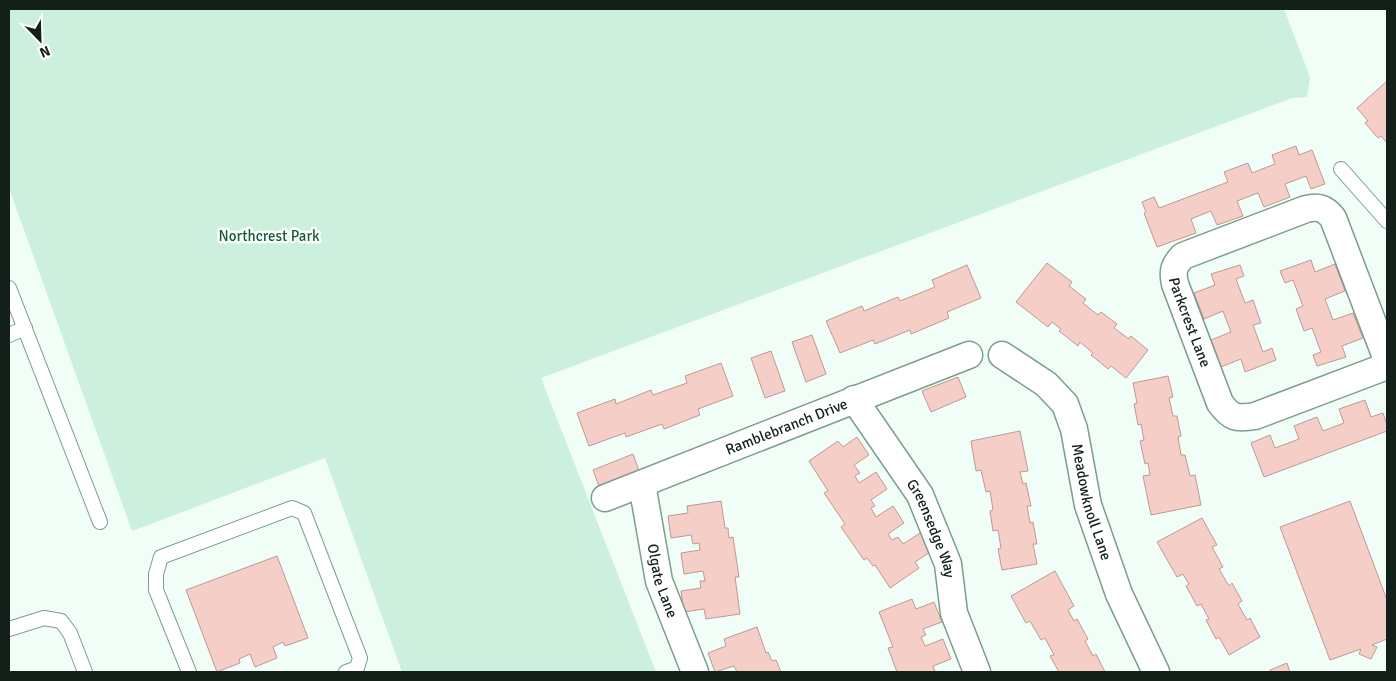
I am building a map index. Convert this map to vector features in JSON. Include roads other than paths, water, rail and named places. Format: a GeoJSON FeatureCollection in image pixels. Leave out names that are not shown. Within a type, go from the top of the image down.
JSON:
{"type":"FeatureCollection","features":[{"type":"Feature","properties":{"kind":"street","name":"Parkcrest Lane"},"geometry":{"type":"LineString","coordinates":[[1387,360],[1333,218],[1326,209],[1316,206],[1306,209],[1183,256],[1175,263],[1173,273],[1176,284],[1220,403],[1228,414],[1241,418],[1255,416],[1387,366]]}},
{"type":"Feature","properties":{"kind":"street","name":"Ramblebranch Drive"},"geometry":{"type":"LineString","coordinates":[[605,498],[969,355]]}},
{"type":"Feature","properties":{"kind":"street","name":"Meadowknoll Lane"},"geometry":{"type":"LineString","coordinates":[[1002,356],[1046,384],[1065,404],[1074,429],[1088,505],[1119,594],[1156,672]]}},
{"type":"Feature","properties":{"kind":"street","name":"Greensedge Way"},"geometry":{"type":"LineString","coordinates":[[854,399],[920,495],[948,564],[954,613],[977,672]]}},
{"type":"Feature","properties":{"kind":"street","name":"Olgate Lane"},"geometry":{"type":"LineString","coordinates":[[642,484],[658,581],[695,672]]}},
{"type":"Feature","properties":{"kind":"lane"},"geometry":{"type":"LineString","coordinates":[[1341,170],[1387,221]]}},
{"type":"Feature","properties":{"kind":"lane"},"geometry":{"type":"LineString","coordinates":[[9,288],[100,522]]}},
{"type":"Feature","properties":{"kind":"lane"},"geometry":{"type":"LineString","coordinates":[[9,335],[24,328]]}},
{"type":"Feature","properties":{"kind":"lane"},"geometry":{"type":"LineString","coordinates":[[189,672],[156,590],[156,574],[161,557],[292,508],[304,513],[360,658],[357,668],[346,672]]}},
{"type":"Feature","properties":{"kind":"lane"},"geometry":{"type":"LineString","coordinates":[[9,629],[44,618],[61,621],[70,632],[85,672]]}},
{"type":"Feature","properties":{"kind":"park label","name":"Northcrest Park"},"geometry":{"type":"Point","coordinates":[269,236]}}]}
